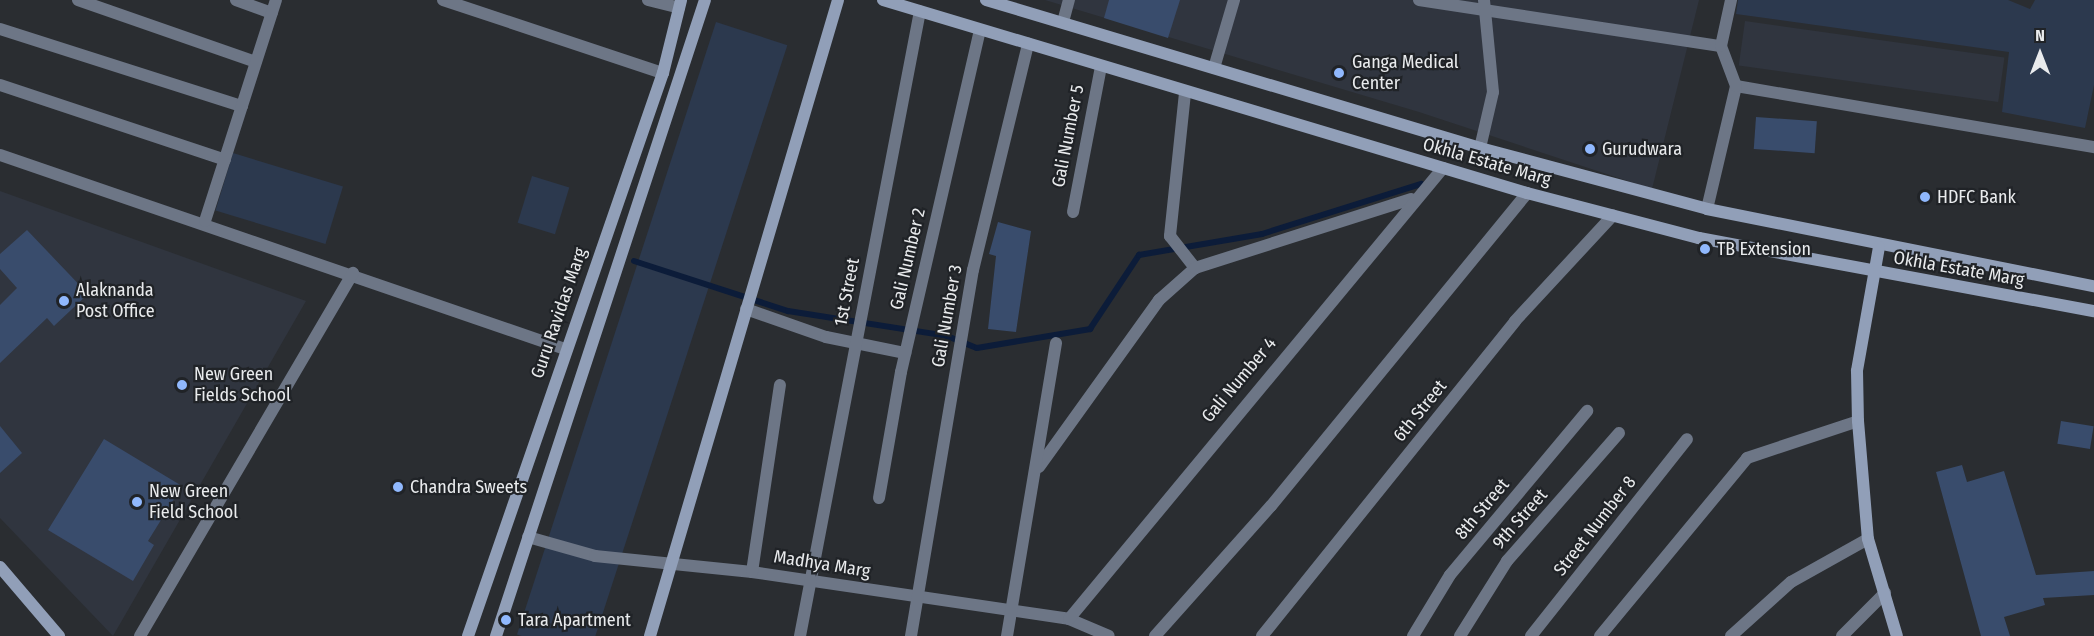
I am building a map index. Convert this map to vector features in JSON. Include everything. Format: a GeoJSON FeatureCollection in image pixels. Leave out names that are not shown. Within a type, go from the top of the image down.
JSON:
{"type":"FeatureCollection","features":[{"type":"Feature","properties":{"kind":"main road"},"geometry":{"type":"LineString","coordinates":[[496,636],[704,5],[712,0]]}},
{"type":"Feature","properties":{"kind":"main road"},"geometry":{"type":"LineString","coordinates":[[650,636],[669,562],[838,0]]}},
{"type":"Feature","properties":{"kind":"main road","name":"Okhla Estate Marg"},"geometry":{"type":"LineString","coordinates":[[883,0],[1185,93],[1527,193],[1613,215],[1875,273],[2094,311]]}},
{"type":"Feature","properties":{"kind":"main road","name":"Okhla Estate Marg"},"geometry":{"type":"LineString","coordinates":[[986,0],[1480,148],[1707,209],[1879,247],[2094,286]]}},
{"type":"Feature","properties":{"kind":"main road","name":"Guru Ravidas Marg"},"geometry":{"type":"LineString","coordinates":[[468,636],[565,349],[663,73],[680,4]]}},
{"type":"Feature","properties":{"kind":"main road"},"geometry":{"type":"LineString","coordinates":[[1879,247],[1857,371],[1858,421],[1868,539],[1897,636]]}},
{"type":"Feature","properties":{"kind":"main road"},"geometry":{"type":"LineString","coordinates":[[0,567],[59,636]]}},
{"type":"Feature","properties":{"kind":"street"},"geometry":{"type":"LineString","coordinates":[[78,0],[256,62]]}},
{"type":"Feature","properties":{"kind":"street"},"geometry":{"type":"LineString","coordinates":[[236,0],[272,13]]}},
{"type":"Feature","properties":{"kind":"street"},"geometry":{"type":"LineString","coordinates":[[205,221],[276,0]]}},
{"type":"Feature","properties":{"kind":"street"},"geometry":{"type":"LineString","coordinates":[[442,0],[663,73]]}},
{"type":"Feature","properties":{"kind":"street"},"geometry":{"type":"LineString","coordinates":[[648,0],[680,4]]}},
{"type":"Feature","properties":{"kind":"street"},"geometry":{"type":"LineString","coordinates":[[1063,22],[1069,0]]}},
{"type":"Feature","properties":{"kind":"street"},"geometry":{"type":"LineString","coordinates":[[1214,69],[1234,0]]}},
{"type":"Feature","properties":{"kind":"street"},"geometry":{"type":"LineString","coordinates":[[1419,0],[1484,5],[1721,46]]}},
{"type":"Feature","properties":{"kind":"street"},"geometry":{"type":"LineString","coordinates":[[1707,209],[1736,86],[1721,46],[1731,0]]}},
{"type":"Feature","properties":{"kind":"street"},"geometry":{"type":"LineString","coordinates":[[1480,148],[1492,92],[1484,5]]}},
{"type":"Feature","properties":{"kind":"street","name":"1st Street"},"geometry":{"type":"LineString","coordinates":[[800,636],[920,11]]}},
{"type":"Feature","properties":{"kind":"street"},"geometry":{"type":"LineString","coordinates":[[0,29],[242,106]]}},
{"type":"Feature","properties":{"kind":"street","name":"Gali Number 2"},"geometry":{"type":"LineString","coordinates":[[879,498],[905,353],[980,30]]}},
{"type":"Feature","properties":{"kind":"street","name":"Gali Number 3"},"geometry":{"type":"LineString","coordinates":[[911,636],[920,597],[973,270],[1028,44]]}},
{"type":"Feature","properties":{"kind":"street","name":"Gali Number 5"},"geometry":{"type":"LineString","coordinates":[[1072,212],[1101,67]]}},
{"type":"Feature","properties":{"kind":"street"},"geometry":{"type":"LineString","coordinates":[[0,85],[225,160]]}},
{"type":"Feature","properties":{"kind":"street"},"geometry":{"type":"LineString","coordinates":[[1736,86],[2094,147]]}},
{"type":"Feature","properties":{"kind":"street"},"geometry":{"type":"LineString","coordinates":[[1185,93],[1170,236],[1195,268]]}},
{"type":"Feature","properties":{"kind":"street"},"geometry":{"type":"LineString","coordinates":[[0,155],[205,221],[565,349]]}},
{"type":"Feature","properties":{"kind":"street","name":"Gali Number 4"},"geometry":{"type":"LineString","coordinates":[[1069,619],[1412,199],[1443,168]]}},
{"type":"Feature","properties":{"kind":"street"},"geometry":{"type":"LineString","coordinates":[[1155,636],[1271,506],[1527,193]]}},
{"type":"Feature","properties":{"kind":"street"},"geometry":{"type":"LineString","coordinates":[[1039,467],[1159,300],[1195,268],[1412,199]]}},
{"type":"Feature","properties":{"kind":"street","name":"6th Street"},"geometry":{"type":"LineString","coordinates":[[1262,636],[1515,321],[1613,215]]}},
{"type":"Feature","properties":{"kind":"street"},"geometry":{"type":"LineString","coordinates":[[140,636],[353,273]]}},
{"type":"Feature","properties":{"kind":"street"},"geometry":{"type":"LineString","coordinates":[[746,309],[855,344],[905,353]]}},
{"type":"Feature","properties":{"kind":"street"},"geometry":{"type":"LineString","coordinates":[[1007,636],[1039,467],[1056,344]]}},
{"type":"Feature","properties":{"kind":"street"},"geometry":{"type":"LineString","coordinates":[[752,572],[780,385]]}},
{"type":"Feature","properties":{"kind":"street","name":"8th Street"},"geometry":{"type":"LineString","coordinates":[[1413,636],[1450,575],[1587,411]]}},
{"type":"Feature","properties":{"kind":"street"},"geometry":{"type":"LineString","coordinates":[[1599,636],[1747,458],[1858,421]]}},
{"type":"Feature","properties":{"kind":"street","name":"9th Street"},"geometry":{"type":"LineString","coordinates":[[1460,636],[1507,561],[1619,433]]}},
{"type":"Feature","properties":{"kind":"street","name":"Street Number 8"},"geometry":{"type":"LineString","coordinates":[[1531,636],[1687,439]]}},
{"type":"Feature","properties":{"kind":"street","name":"Madhya Marg"},"geometry":{"type":"LineString","coordinates":[[528,537],[595,556],[752,572],[1069,619],[1109,636]]}},
{"type":"Feature","properties":{"kind":"street"},"geometry":{"type":"LineString","coordinates":[[1731,636],[1791,582],[1868,539]]}},
{"type":"Feature","properties":{"kind":"street"},"geometry":{"type":"LineString","coordinates":[[1842,636],[1885,593]]}},
{"type":"Feature","properties":{"kind":"shaded area"},"geometry":{"type":"Polygon","coordinates":[[[1045,0],[1699,0],[1652,189],[1419,112],[1045,0]]]}},
{"type":"Feature","properties":{"kind":"shaded area"},"geometry":{"type":"Polygon","coordinates":[[[1738,0],[2008,0],[2030,9],[2035,0],[2094,0],[2094,85],[2085,128],[2002,112],[2009,52],[1736,14],[1738,0]]]}},
{"type":"Feature","properties":{"kind":"shaded area"},"geometry":{"type":"Polygon","coordinates":[[[1745,21],[2004,57],[1998,102],[1739,66],[1745,21]]]}},
{"type":"Feature","properties":{"kind":"shaded area"},"geometry":{"type":"Polygon","coordinates":[[[716,22],[787,45],[595,636],[517,634],[716,22]]]}},
{"type":"Feature","properties":{"kind":"shaded area"},"geometry":{"type":"Polygon","coordinates":[[[233,153],[343,187],[325,244],[215,210],[233,153]]]}},
{"type":"Feature","properties":{"kind":"shaded area"},"geometry":{"type":"Polygon","coordinates":[[[532,176],[569,187],[555,234],[518,223],[532,176]]]}},
{"type":"Feature","properties":{"kind":"shaded area"},"geometry":{"type":"Polygon","coordinates":[[[0,191],[306,301],[113,636],[0,518],[0,191]]]}},
{"type":"Feature","properties":{"kind":"building"},"geometry":{"type":"Polygon","coordinates":[[[1109,0],[1180,0],[1168,38],[1104,18],[1109,0]]]}},
{"type":"Feature","properties":{"kind":"building"},"geometry":{"type":"Polygon","coordinates":[[[1756,117],[1817,121],[1815,153],[1754,149],[1756,117]]]}},
{"type":"Feature","properties":{"kind":"building"},"geometry":{"type":"Polygon","coordinates":[[[998,222],[1031,231],[1016,332],[988,329],[996,256],[989,254],[998,222]]]}},
{"type":"Feature","properties":{"kind":"building"},"geometry":{"type":"Polygon","coordinates":[[[27,230],[88,294],[54,326],[47,318],[0,363],[0,305],[17,288],[0,269],[0,254],[27,230]]]}},
{"type":"Feature","properties":{"kind":"building"},"geometry":{"type":"Polygon","coordinates":[[[2061,421],[2094,426],[2090,449],[2057,444],[2061,421]]]}},
{"type":"Feature","properties":{"kind":"building"},"geometry":{"type":"Polygon","coordinates":[[[0,426],[22,453],[0,473],[0,426]]]}},
{"type":"Feature","properties":{"kind":"building","name":"New Green Field School"},"geometry":{"type":"Polygon","coordinates":[[[104,439],[182,486],[148,541],[154,545],[133,581],[48,530],[104,439]]]}},
{"type":"Feature","properties":{"kind":"building"},"geometry":{"type":"Polygon","coordinates":[[[1962,465],[1967,482],[2004,471],[2036,575],[2094,571],[2094,595],[2043,598],[2045,605],[2004,617],[2010,636],[1981,636],[1936,472],[1962,465]]]}},
{"type":"Feature","properties":{"kind":"waterway"},"geometry":{"type":"LineString","coordinates":[[634,261],[788,311],[947,336],[977,348],[1090,329],[1139,255],[1262,234],[1421,184]]}},
{"type":"Feature","properties":{"kind":"place","name":"Ganga Medical Center"},"geometry":{"type":"Point","coordinates":[1339,73]}},
{"type":"Feature","properties":{"kind":"place","name":"Gurudwara"},"geometry":{"type":"Point","coordinates":[1590,149]}},
{"type":"Feature","properties":{"kind":"place","name":"HDFC Bank"},"geometry":{"type":"Point","coordinates":[1925,197]}},
{"type":"Feature","properties":{"kind":"place","name":"TB Extension"},"geometry":{"type":"Point","coordinates":[1705,249]}},
{"type":"Feature","properties":{"kind":"place","name":"Alaknanda Post Office"},"geometry":{"type":"Point","coordinates":[64,301]}},
{"type":"Feature","properties":{"kind":"place","name":"New Green Fields School"},"geometry":{"type":"Point","coordinates":[182,385]}},
{"type":"Feature","properties":{"kind":"place","name":"Chandra Sweets"},"geometry":{"type":"Point","coordinates":[398,487]}},
{"type":"Feature","properties":{"kind":"place","name":"New Green Field School"},"geometry":{"type":"Point","coordinates":[137,502]}},
{"type":"Feature","properties":{"kind":"place","name":"Tara Apartment"},"geometry":{"type":"Point","coordinates":[506,620]}}]}
